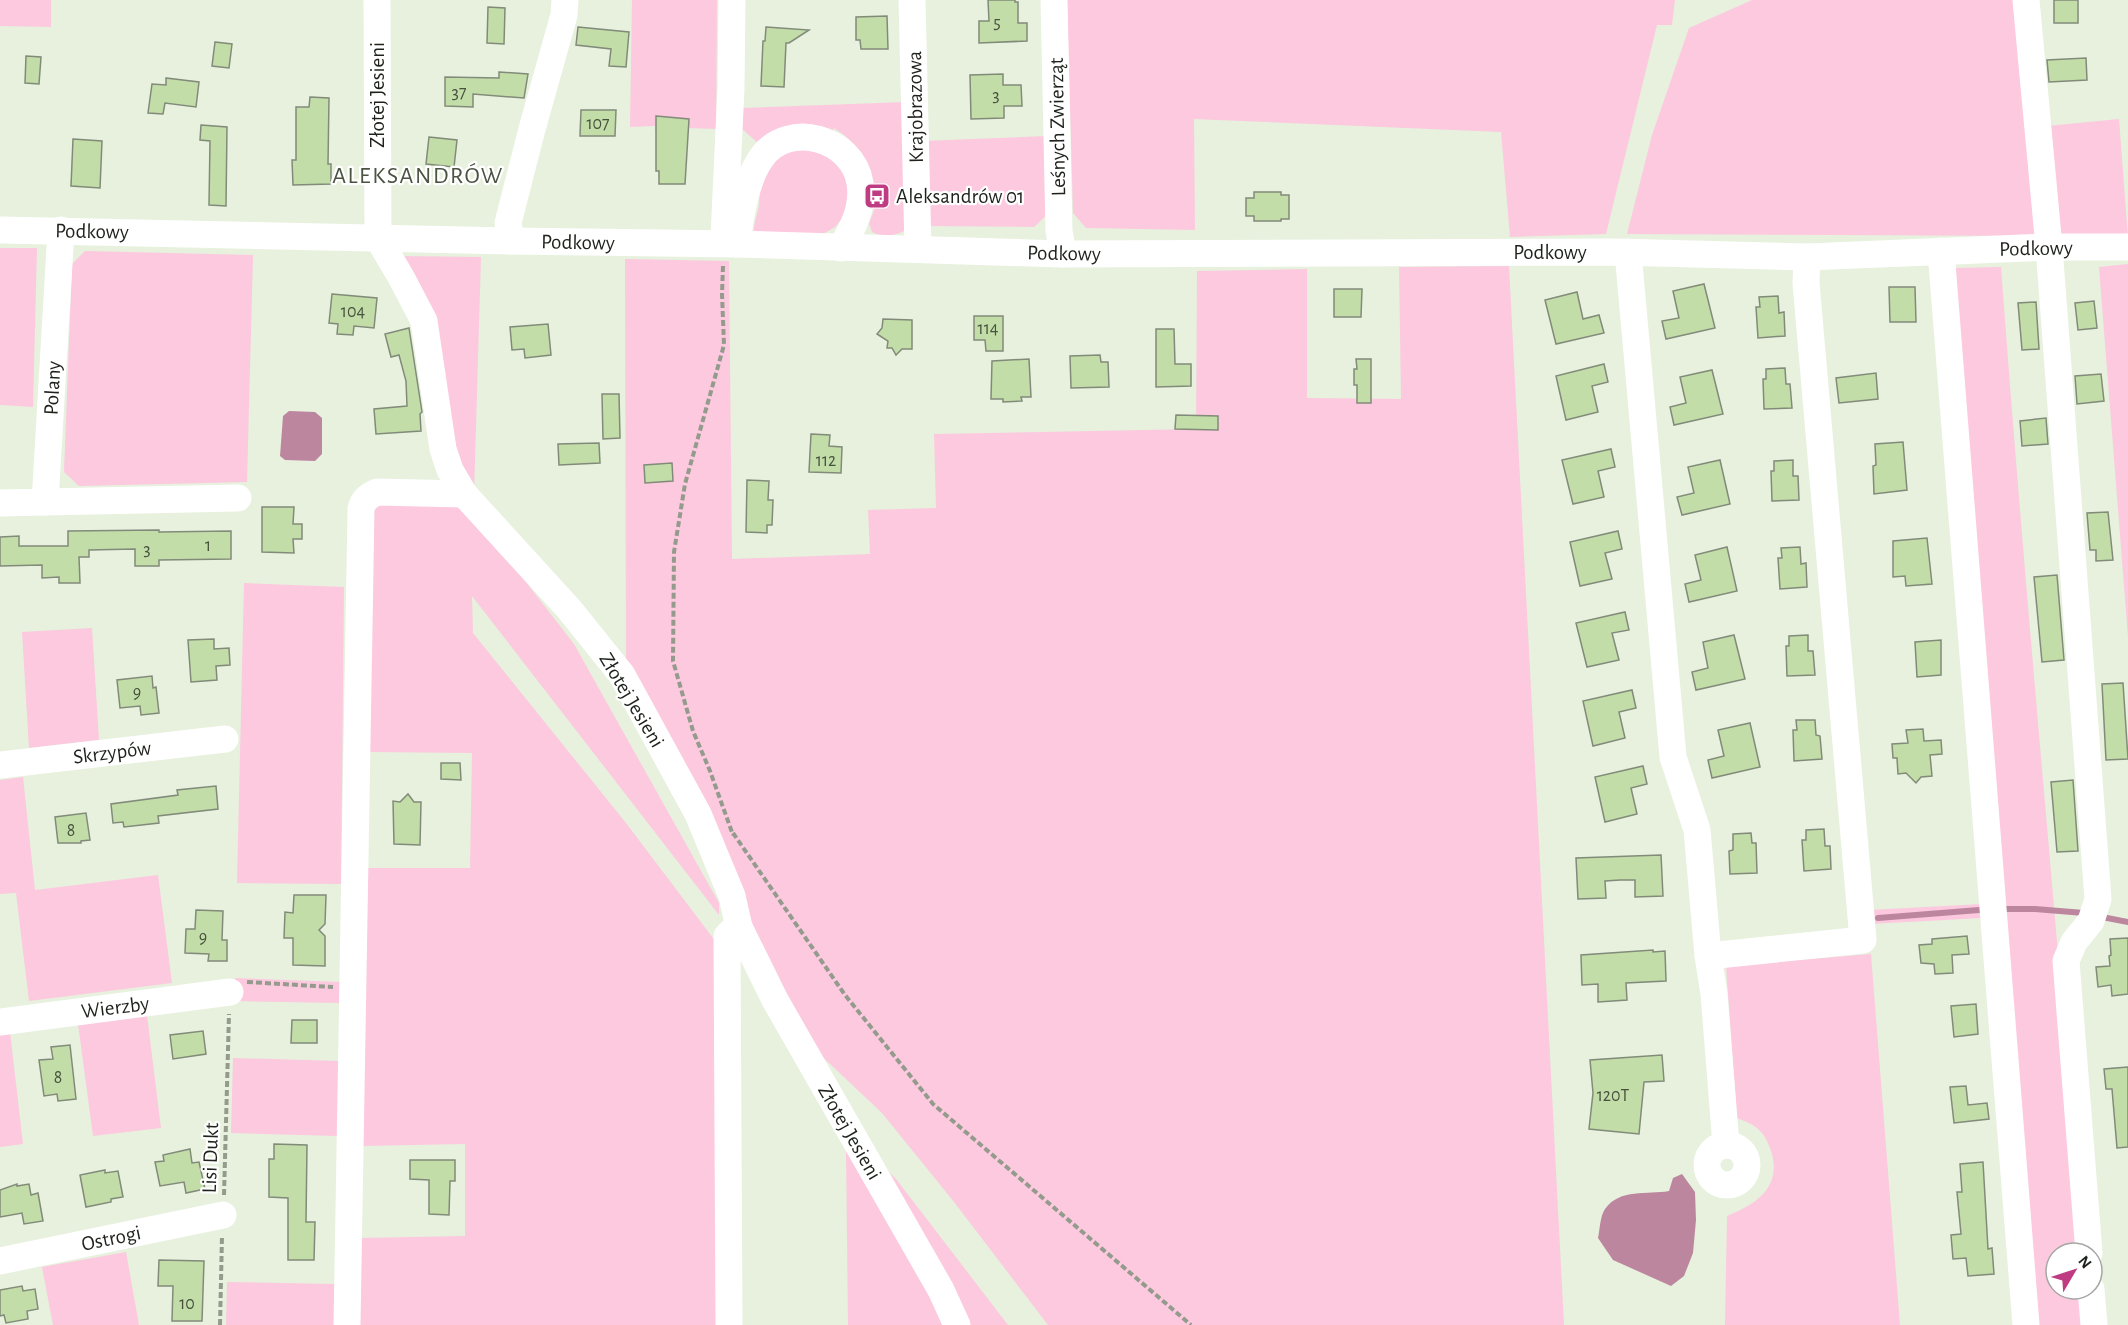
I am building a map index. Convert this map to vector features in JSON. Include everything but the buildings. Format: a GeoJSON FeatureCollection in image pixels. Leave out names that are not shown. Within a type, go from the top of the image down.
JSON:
{"type":"FeatureCollection","features":[{"type":"Feature","properties":{"kind":"street","name":"Złotej Jesieni"},"geometry":{"type":"LineString","coordinates":[[377,0],[378,238],[424,321],[443,449],[450,470],[464,494],[569,609],[622,675],[698,814],[732,896],[739,927],[804,1053],[941,1290],[957,1325]]}},
{"type":"Feature","properties":{"kind":"street"},"geometry":{"type":"LineString","coordinates":[[511,241],[508,223],[562,24],[565,0]]}},
{"type":"Feature","properties":{"kind":"street"},"geometry":{"type":"LineString","coordinates":[[730,244],[732,0]]}},
{"type":"Feature","properties":{"kind":"street","name":"Krajobrazowa"},"geometry":{"type":"LineString","coordinates":[[912,0],[918,249]]}},
{"type":"Feature","properties":{"kind":"street","name":"Leśnych Zwierząt"},"geometry":{"type":"LineString","coordinates":[[1054,0],[1059,231],[1063,254]]}},
{"type":"Feature","properties":{"kind":"street"},"geometry":{"type":"LineString","coordinates":[[2026,0],[2049,247],[2098,898],[2091,921],[2074,942],[2066,961],[2088,1241]]}},
{"type":"Feature","properties":{"kind":"street"},"geometry":{"type":"LineString","coordinates":[[730,244],[760,158],[769,148],[782,140],[806,136],[828,142],[838,148],[848,158],[860,181],[860,207],[851,232],[841,248]]}},
{"type":"Feature","properties":{"kind":"street","name":"Podkowy"},"geometry":{"type":"LineString","coordinates":[[0,230],[730,244],[1063,254],[1628,252],[1807,257],[2049,247],[2128,247]]}},
{"type":"Feature","properties":{"kind":"street","name":"Polany"},"geometry":{"type":"LineString","coordinates":[[45,502],[61,230]]}},
{"type":"Feature","properties":{"kind":"street"},"geometry":{"type":"LineString","coordinates":[[1941,251],[2026,1325]]}},
{"type":"Feature","properties":{"kind":"street"},"geometry":{"type":"LineString","coordinates":[[1628,252],[1673,757],[1697,831],[1708,956],[1714,994],[1726,1145]]}},
{"type":"Feature","properties":{"kind":"street"},"geometry":{"type":"LineString","coordinates":[[1708,956],[1863,940],[1806,283],[1807,257]]}},
{"type":"Feature","properties":{"kind":"street"},"geometry":{"type":"LineString","coordinates":[[346,1325],[361,509],[363,502],[377,492],[464,494]]}},
{"type":"Feature","properties":{"kind":"street"},"geometry":{"type":"LineString","coordinates":[[0,502],[238,498]]}},
{"type":"Feature","properties":{"kind":"street","name":"Skrzypów"},"geometry":{"type":"LineString","coordinates":[[0,765],[225,739]]}},
{"type":"Feature","properties":{"kind":"street"},"geometry":{"type":"LineString","coordinates":[[729,1325],[727,936],[739,927]]}},
{"type":"Feature","properties":{"kind":"street","name":"Wierzby"},"geometry":{"type":"LineString","coordinates":[[0,1022],[222,993]]}},
{"type":"Feature","properties":{"kind":"street","name":"Ostrogi"},"geometry":{"type":"LineString","coordinates":[[0,1261],[223,1215]]}},
{"type":"Feature","properties":{"kind":"street"},"geometry":{"type":"LineString","coordinates":[[2092,1301],[2094,1325]]}},
{"type":"Feature","properties":{"kind":"path"},"geometry":{"type":"LineString","coordinates":[[730,244],[722,294],[724,345],[685,484],[674,552],[673,662],[693,731],[710,771],[734,842]]}},
{"type":"Feature","properties":{"kind":"path"},"geometry":{"type":"LineString","coordinates":[[732,831],[845,995],[933,1104],[1191,1325]]}},
{"type":"Feature","properties":{"kind":"path"},"geometry":{"type":"LineString","coordinates":[[222,993],[220,985],[232,981],[351,988]]}},
{"type":"Feature","properties":{"kind":"path","name":"Lisi Dukt"},"geometry":{"type":"LineString","coordinates":[[220,1325],[223,1215],[222,993]]}},
{"type":"Feature","properties":{"kind":"shaded area"},"geometry":{"type":"Polygon","coordinates":[[[0,0],[51,0],[51,27],[0,26],[0,0]]]}},
{"type":"Feature","properties":{"kind":"shaded area"},"geometry":{"type":"Polygon","coordinates":[[[632,0],[717,0],[716,129],[688,128],[688,135],[655,132],[655,126],[630,127],[632,0]]]}},
{"type":"Feature","properties":{"kind":"shaded area"},"geometry":{"type":"Polygon","coordinates":[[[1067,0],[1675,0],[1672,25],[1657,25],[1606,234],[1510,237],[1501,132],[1194,119],[1195,230],[1086,228],[1073,213],[1067,0]]]}},
{"type":"Feature","properties":{"kind":"shaded area"},"geometry":{"type":"Polygon","coordinates":[[[1752,0],[2020,0],[2040,236],[1627,234],[1652,135],[1689,28],[1752,0]]]}},
{"type":"Feature","properties":{"kind":"shaded area"},"geometry":{"type":"Polygon","coordinates":[[[906,102],[907,229],[890,235],[872,232],[869,223],[875,208],[880,208],[881,189],[875,188],[861,154],[843,134],[834,128],[832,132],[759,144],[741,128],[741,108],[906,102]]]}},
{"type":"Feature","properties":{"kind":"shaded area"},"geometry":{"type":"Polygon","coordinates":[[[2119,119],[2128,238],[2056,237],[2047,126],[2119,119]]]}},
{"type":"Feature","properties":{"kind":"shaded area"},"geometry":{"type":"Polygon","coordinates":[[[1047,136],[1049,213],[1034,227],[924,226],[923,141],[1047,136]]]}},
{"type":"Feature","properties":{"kind":"shaded area"},"geometry":{"type":"Polygon","coordinates":[[[808,147],[828,156],[841,170],[849,185],[845,215],[835,227],[823,234],[754,234],[764,174],[779,157],[793,150],[808,147]]]}},
{"type":"Feature","properties":{"kind":"shaded area"},"geometry":{"type":"Polygon","coordinates":[[[0,248],[37,248],[33,407],[0,405],[0,248]]]}},
{"type":"Feature","properties":{"kind":"shaded area"},"geometry":{"type":"Polygon","coordinates":[[[85,251],[253,255],[247,482],[79,486],[64,472],[72,264],[85,251]]]}},
{"type":"Feature","properties":{"kind":"shaded area"},"geometry":{"type":"Polygon","coordinates":[[[400,256],[481,257],[474,494],[464,477],[400,256]]]}},
{"type":"Feature","properties":{"kind":"shaded area"},"geometry":{"type":"Polygon","coordinates":[[[625,259],[729,261],[732,559],[870,554],[868,510],[936,508],[934,434],[1196,429],[1197,271],[1307,269],[1307,398],[1401,399],[1399,267],[1509,266],[1564,1325],[1048,1325],[954,1202],[882,1113],[811,1046],[626,669],[625,259]]]}},
{"type":"Feature","properties":{"kind":"shaded area"},"geometry":{"type":"Polygon","coordinates":[[[2128,264],[2128,637],[2099,267],[2128,264]]]}},
{"type":"Feature","properties":{"kind":"shaded area"},"geometry":{"type":"Polygon","coordinates":[[[2001,267],[2082,1241],[2044,1241],[2044,1301],[2087,1301],[2089,1325],[2031,1325],[1953,268],[2001,267]]]}},
{"type":"Feature","properties":{"kind":"shaded area"},"geometry":{"type":"Polygon","coordinates":[[[289,411],[315,412],[322,418],[322,454],[315,461],[285,460],[280,456],[283,416],[289,411]]]}},
{"type":"Feature","properties":{"kind":"shaded area"},"geometry":{"type":"Polygon","coordinates":[[[369,504],[466,505],[574,644],[719,903],[719,915],[472,596],[473,633],[626,823],[719,946],[723,1325],[358,1325],[359,1238],[465,1236],[465,1144],[361,1146],[365,868],[470,868],[472,753],[367,752],[369,504]]]}},
{"type":"Feature","properties":{"kind":"shaded area"},"geometry":{"type":"Polygon","coordinates":[[[244,583],[344,587],[341,884],[237,883],[244,583]]]}},
{"type":"Feature","properties":{"kind":"shaded area"},"geometry":{"type":"Polygon","coordinates":[[[92,628],[99,740],[29,748],[22,632],[92,628]]]}},
{"type":"Feature","properties":{"kind":"shaded area"},"geometry":{"type":"Polygon","coordinates":[[[23,777],[35,890],[158,875],[172,983],[29,1001],[16,893],[0,894],[0,780],[23,777]]]}},
{"type":"Feature","properties":{"kind":"shaded area"},"geometry":{"type":"Polygon","coordinates":[[[1982,904],[1983,918],[1870,924],[1869,910],[1982,904]]]}},
{"type":"Feature","properties":{"kind":"shaded area"},"geometry":{"type":"Polygon","coordinates":[[[1871,954],[1900,1325],[1725,1325],[1727,1216],[1756,1201],[1763,1194],[1773,1176],[1774,1166],[1771,1151],[1763,1135],[1754,1126],[1737,1118],[1726,966],[1871,954]]]}},
{"type":"Feature","properties":{"kind":"shaded area"},"geometry":{"type":"Polygon","coordinates":[[[235,978],[341,982],[340,1003],[234,1001],[235,978]]]}},
{"type":"Feature","properties":{"kind":"shaded area"},"geometry":{"type":"Polygon","coordinates":[[[147,1015],[161,1128],[93,1136],[78,1024],[147,1015]]]}},
{"type":"Feature","properties":{"kind":"shaded area"},"geometry":{"type":"Polygon","coordinates":[[[10,1032],[23,1144],[0,1147],[0,1034],[10,1032]]]}},
{"type":"Feature","properties":{"kind":"shaded area"},"geometry":{"type":"Polygon","coordinates":[[[233,1058],[339,1061],[338,1136],[231,1133],[233,1058]]]}},
{"type":"Feature","properties":{"kind":"shaded area"},"geometry":{"type":"Polygon","coordinates":[[[846,1150],[929,1294],[942,1325],[848,1325],[846,1150]]]}},
{"type":"Feature","properties":{"kind":"shaded area"},"geometry":{"type":"Polygon","coordinates":[[[872,1156],[896,1179],[1008,1325],[964,1325],[872,1156]]]}},
{"type":"Feature","properties":{"kind":"shaded area"},"geometry":{"type":"Polygon","coordinates":[[[1682,1174],[1695,1192],[1696,1220],[1693,1253],[1684,1276],[1671,1286],[1613,1260],[1598,1238],[1602,1215],[1611,1202],[1626,1195],[1669,1191],[1673,1178],[1682,1174]]]}},
{"type":"Feature","properties":{"kind":"shaded area"},"geometry":{"type":"Polygon","coordinates":[[[126,1252],[139,1325],[53,1325],[42,1267],[126,1252]]]}},
{"type":"Feature","properties":{"kind":"shaded area"},"geometry":{"type":"Polygon","coordinates":[[[227,1282],[335,1284],[334,1325],[226,1325],[227,1282]]]}},
{"type":"Feature","properties":{"kind":"waterway"},"geometry":{"type":"LineString","coordinates":[[2001,909],[2084,913]]}},
{"type":"Feature","properties":{"kind":"waterway"},"geometry":{"type":"LineString","coordinates":[[1878,918],[1979,910]]}},
{"type":"Feature","properties":{"kind":"waterway"},"geometry":{"type":"LineString","coordinates":[[2102,917],[2128,922]]}},
{"type":"Feature","properties":{"kind":"place","name":"Aleksandrów 01"},"geometry":{"type":"Point","coordinates":[877,196]}},
{"type":"Feature","properties":{"kind":"district","name":"ALEKSANDRÓW"},"geometry":{"type":"Point","coordinates":[418,175]}}]}
